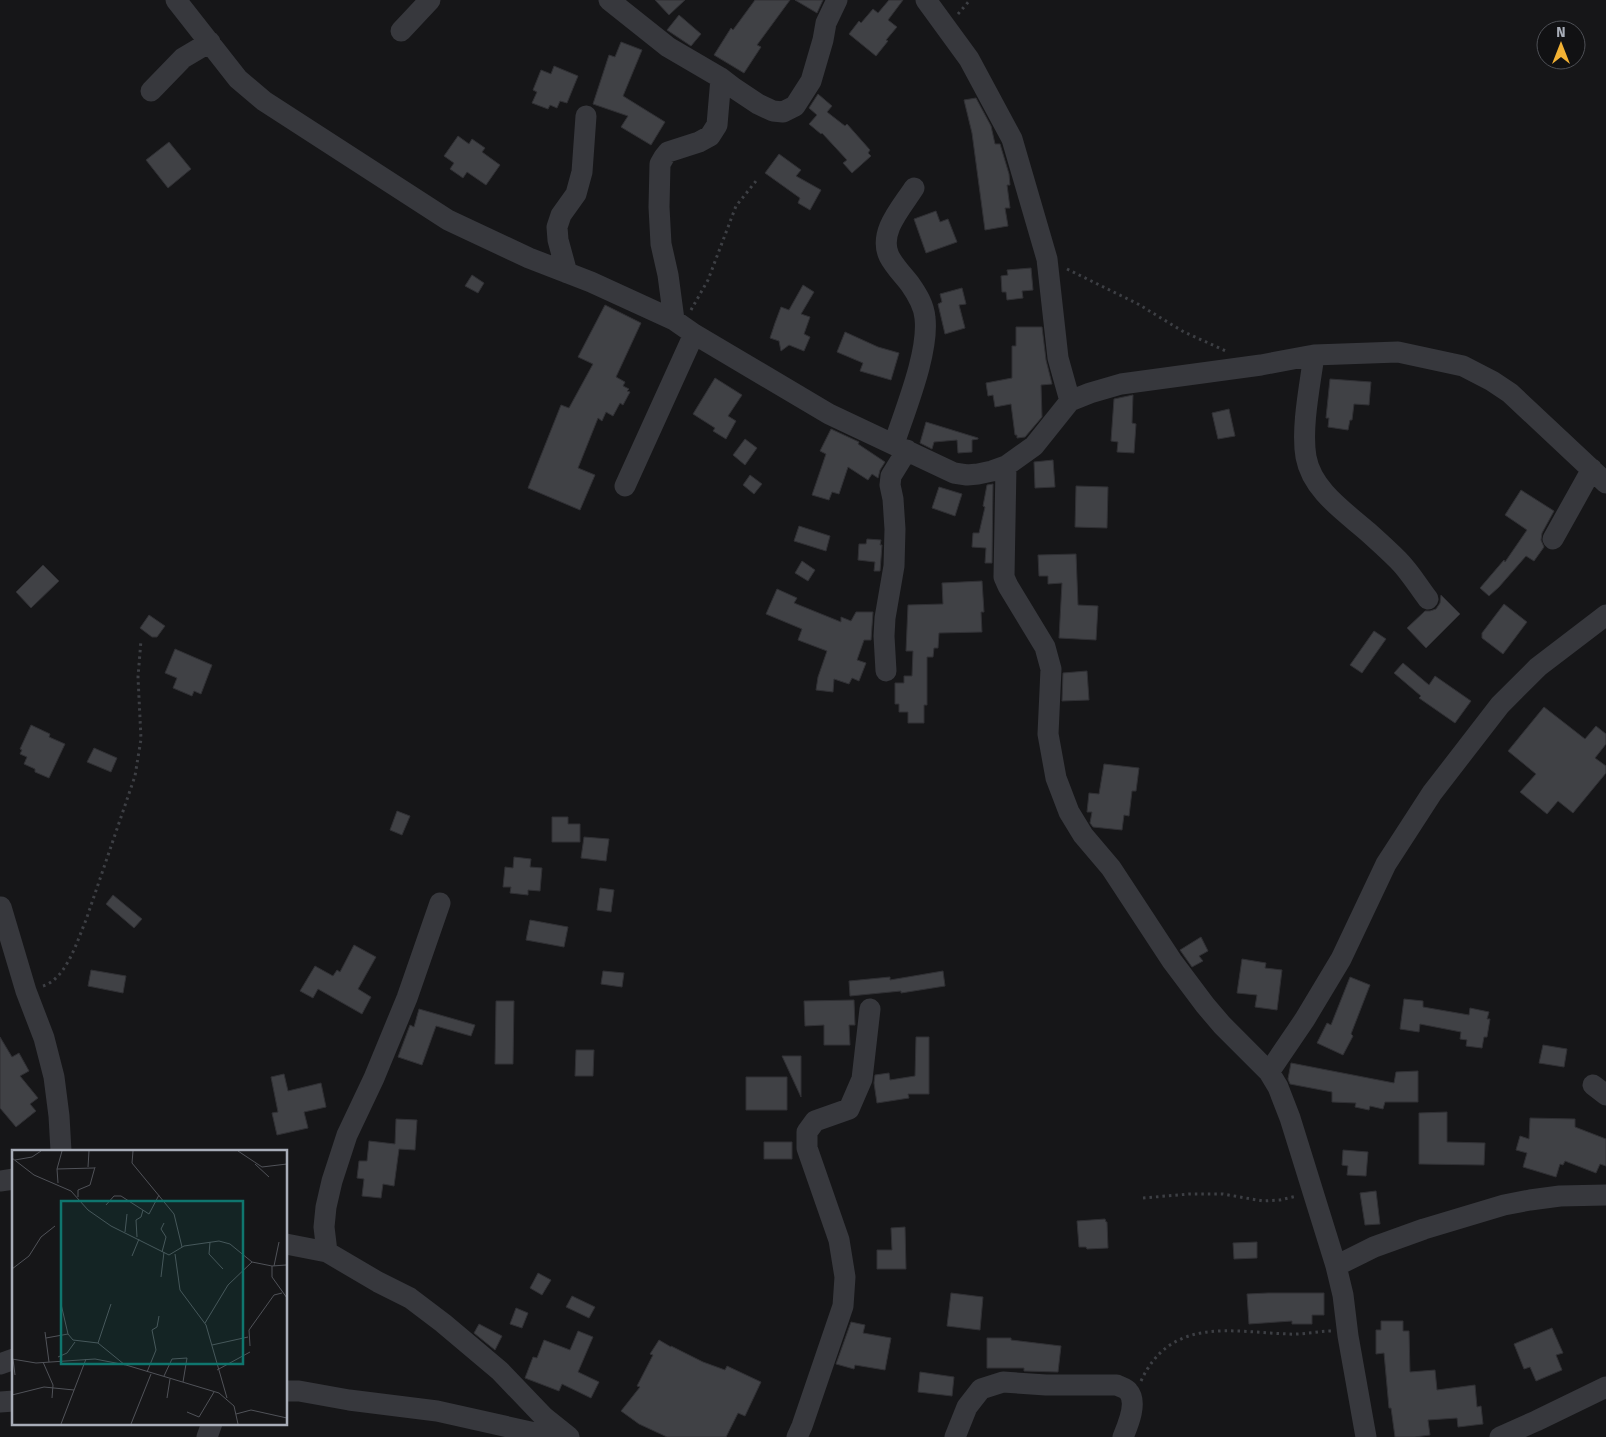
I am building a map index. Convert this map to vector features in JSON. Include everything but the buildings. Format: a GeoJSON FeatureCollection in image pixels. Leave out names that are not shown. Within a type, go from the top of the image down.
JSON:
{"type":"FeatureCollection","features":[{"type":"Feature","properties":{"kind":"street"},"geometry":{"type":"LineString","coordinates":[[176,0],[238,78],[264,101],[448,220],[529,258],[591,282],[683,327],[829,414],[954,473],[978,474],[1006,466],[1034,446],[1070,401],[1090,392],[1121,384],[1261,365],[1314,355],[1398,352],[1463,366],[1492,381],[1510,393],[1599,476],[1553,539]]}},
{"type":"Feature","properties":{"kind":"street"},"geometry":{"type":"LineString","coordinates":[[401,31],[430,0]]}},
{"type":"Feature","properties":{"kind":"street"},"geometry":{"type":"LineString","coordinates":[[609,0],[668,47],[722,78],[758,104],[773,111],[783,112],[795,106],[811,81],[823,40],[826,22],[837,0]]}},
{"type":"Feature","properties":{"kind":"street"},"geometry":{"type":"LineString","coordinates":[[926,0],[969,59],[1012,139],[1047,259],[1058,358],[1070,401]]}},
{"type":"Feature","properties":{"kind":"street"},"geometry":{"type":"LineString","coordinates":[[151,91],[183,58],[210,42]]}},
{"type":"Feature","properties":{"kind":"street"},"geometry":{"type":"LineString","coordinates":[[625,486],[683,327],[661,244],[659,207],[660,164],[668,152],[699,142],[710,136],[717,125],[722,78]]}},
{"type":"Feature","properties":{"kind":"street"},"geometry":{"type":"LineString","coordinates":[[568,273],[558,240],[557,227],[561,215],[576,194],[582,172],[586,116]]}},
{"type":"Feature","properties":{"kind":"street"},"geometry":{"type":"LineString","coordinates":[[886,671],[885,618],[894,566],[895,529],[890,486],[891,476],[901,447],[925,342],[925,318],[919,297],[889,257],[886,244],[892,223],[914,188]]}},
{"type":"Feature","properties":{"kind":"street"},"geometry":{"type":"LineString","coordinates":[[1314,355],[1308,392],[1306,457],[1316,483],[1327,496],[1398,560],[1428,599]]}},
{"type":"Feature","properties":{"kind":"street"},"geometry":{"type":"LineString","coordinates":[[1006,466],[1004,577],[1045,647],[1049,658],[1051,669],[1048,734],[1056,778],[1069,812],[1083,835],[1111,868],[1172,960],[1205,1005],[1222,1025],[1269,1072],[1278,1087],[1290,1118],[1336,1266],[1343,1295],[1348,1336],[1366,1437]]}},
{"type":"Feature","properties":{"kind":"street"},"geometry":{"type":"LineString","coordinates":[[1269,1072],[1341,959],[1386,864],[1432,792],[1500,705],[1538,667],[1606,615]]}},
{"type":"Feature","properties":{"kind":"street"},"geometry":{"type":"LineString","coordinates":[[327,1252],[324,1227],[326,1207],[346,1135],[374,1078],[407,998],[440,904]]}},
{"type":"Feature","properties":{"kind":"street"},"geometry":{"type":"LineString","coordinates":[[1,907],[26,991],[44,1038],[54,1076],[61,1150]]}},
{"type":"Feature","properties":{"kind":"street"},"geometry":{"type":"LineString","coordinates":[[797,1437],[843,1306],[845,1277],[839,1240],[807,1148],[807,1132],[816,1121],[849,1109],[862,1079],[870,1009]]}},
{"type":"Feature","properties":{"kind":"street"},"geometry":{"type":"LineString","coordinates":[[1336,1266],[1374,1247],[1424,1229],[1504,1205],[1560,1196],[1606,1194]]}},
{"type":"Feature","properties":{"kind":"street"},"geometry":{"type":"LineString","coordinates":[[288,1244],[327,1252],[378,1282],[410,1298],[444,1323],[500,1371],[544,1417],[569,1437]]}},
{"type":"Feature","properties":{"kind":"street"},"geometry":{"type":"LineString","coordinates":[[0,1364],[12,1360]]}},
{"type":"Feature","properties":{"kind":"street"},"geometry":{"type":"LineString","coordinates":[[955,1437],[966,1407],[981,1390],[1003,1382],[1046,1385],[1117,1385],[1128,1390],[1132,1399],[1130,1419],[1123,1437]]}},
{"type":"Feature","properties":{"kind":"street"},"geometry":{"type":"LineString","coordinates":[[1500,1437],[1606,1387]]}},
{"type":"Feature","properties":{"kind":"street"},"geometry":{"type":"LineString","coordinates":[[288,1391],[436,1411],[553,1437]]}},
{"type":"Feature","properties":{"kind":"street"},"geometry":{"type":"LineString","coordinates":[[207,1437],[212,1424]]}},
{"type":"Feature","properties":{"kind":"path"},"geometry":{"type":"LineString","coordinates":[[683,327],[708,280],[736,206],[756,181]]}},
{"type":"Feature","properties":{"kind":"path"},"geometry":{"type":"LineString","coordinates":[[1047,259],[1138,304],[1184,332],[1226,351]]}},
{"type":"Feature","properties":{"kind":"path"},"geometry":{"type":"LineString","coordinates":[[26,991],[48,984],[63,971],[86,920],[135,776],[141,739],[138,676],[141,640]]}},
{"type":"Feature","properties":{"kind":"path"},"geometry":{"type":"LineString","coordinates":[[1143,1198],[1189,1194],[1223,1194],[1271,1201],[1313,1192]]}},
{"type":"Feature","properties":{"kind":"path"},"geometry":{"type":"LineString","coordinates":[[1132,1399],[1146,1370],[1163,1348],[1191,1334],[1225,1330],[1292,1334],[1331,1330],[1348,1336]]}}]}
